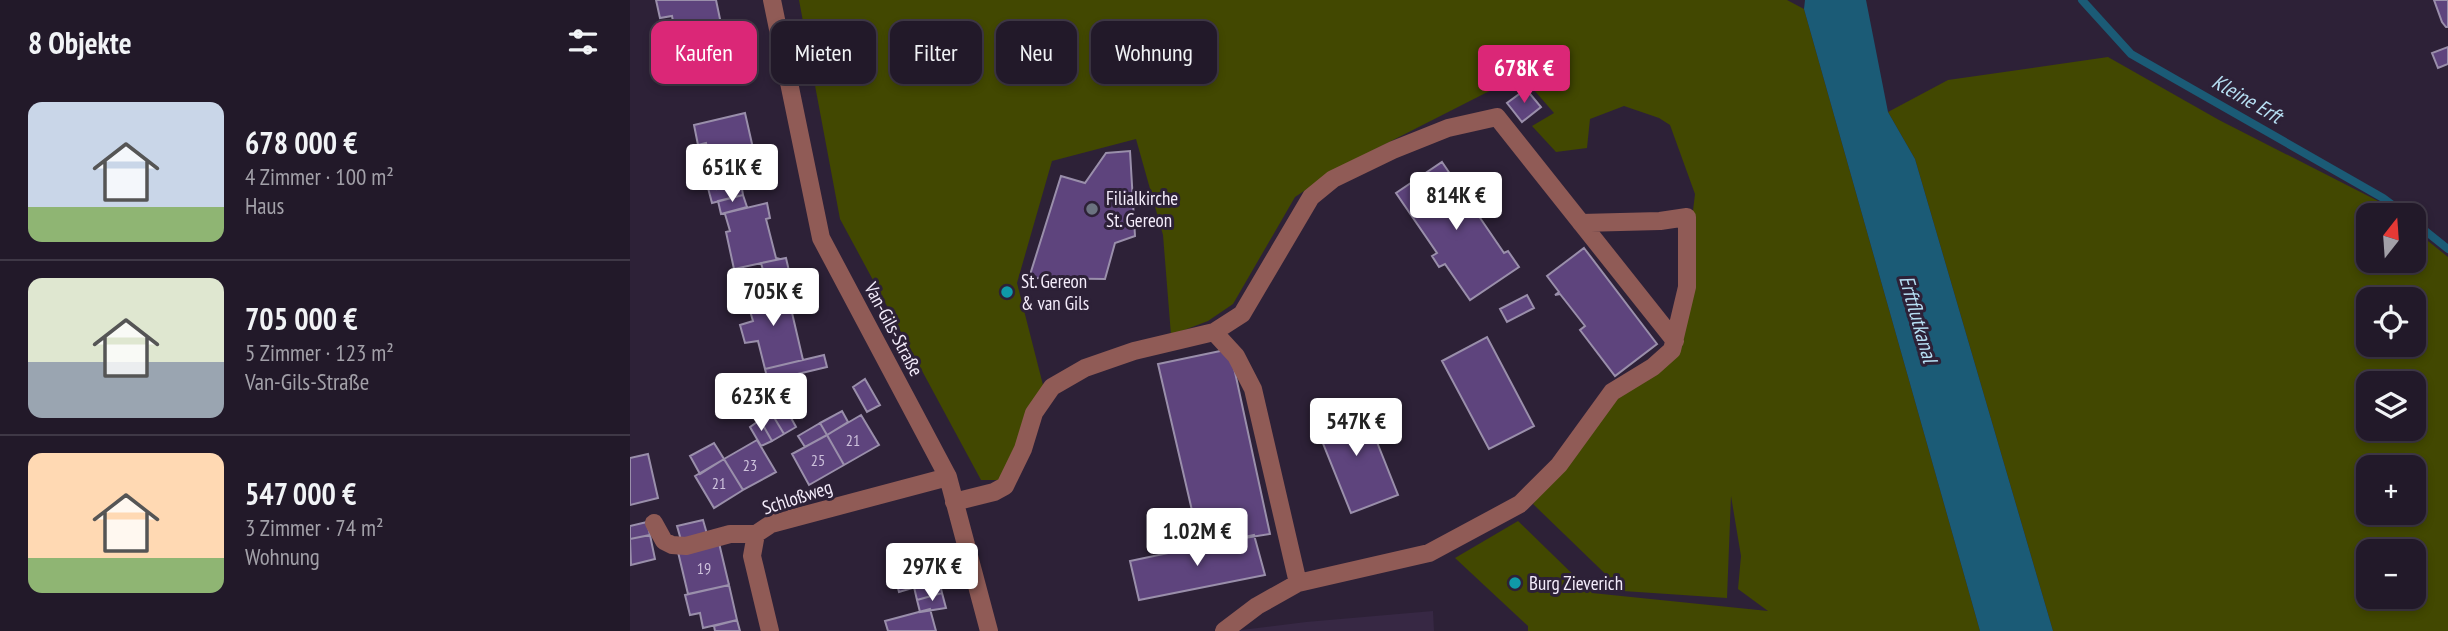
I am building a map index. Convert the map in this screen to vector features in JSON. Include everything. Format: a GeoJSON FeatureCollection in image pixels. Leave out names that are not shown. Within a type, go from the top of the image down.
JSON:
{"type":"FeatureCollection","features":[{"type":"Feature","properties":{"kind":"street","name":"Van-Gils-Straße"},"geometry":{"type":"LineString","coordinates":[[772,0],[821,237],[948,477],[989,631]]}},
{"type":"Feature","properties":{"kind":"street"},"geometry":{"type":"LineString","coordinates":[[954,502],[994,492],[1005,486],[1023,449],[1034,413],[1052,387],[1085,368],[1134,352],[1214,332],[1242,314],[1311,197],[1332,179],[1448,128],[1497,117],[1675,341]]}},
{"type":"Feature","properties":{"kind":"street"},"geometry":{"type":"LineString","coordinates":[[1224,631],[1257,606],[1298,583],[1429,553],[1520,504],[1559,464],[1612,391],[1653,367],[1672,351],[1687,286],[1687,216],[1660,221],[1581,223]]}},
{"type":"Feature","properties":{"kind":"street"},"geometry":{"type":"LineString","coordinates":[[1214,332],[1236,356],[1253,389],[1298,583]]}},
{"type":"Feature","properties":{"kind":"street","name":"Schloßweg"},"geometry":{"type":"LineString","coordinates":[[770,631],[751,556],[756,534],[771,524],[948,477]]}},
{"type":"Feature","properties":{"kind":"street"},"geometry":{"type":"LineString","coordinates":[[654,523],[664,541],[672,545],[686,546],[730,534],[756,534]]}},
{"type":"Feature","properties":{"kind":"shaded area"},"geometry":{"type":"Polygon","coordinates":[[[1433,611],[1434,631],[1233,631],[1306,622],[1433,611]]]}},
{"type":"Feature","properties":{"kind":"green space"},"geometry":{"type":"Polygon","coordinates":[[[799,0],[1787,0],[1804,9],[1980,631],[1528,631],[1528,626],[1455,558],[1518,521],[1592,593],[1768,611],[1738,589],[1741,556],[1731,496],[1727,598],[1623,591],[1533,504],[1617,399],[1676,353],[1695,194],[1670,125],[1659,118],[1624,106],[1590,119],[1587,148],[1556,152],[1532,126],[1554,113],[1521,75],[1342,166],[1295,197],[1233,304],[1208,321],[1171,335],[1163,235],[1136,139],[1052,161],[1017,283],[1043,385],[1000,480],[981,480],[840,219],[815,84],[876,84],[876,21],[803,21],[799,0]]]}},
{"type":"Feature","properties":{"kind":"green space"},"geometry":{"type":"Polygon","coordinates":[[[2108,57],[2219,120],[2381,203],[2356,203],[2356,273],[2426,273],[2426,239],[2448,257],[2448,631],[2053,631],[1915,159],[1888,112],[1948,80],[2108,57]]]}},
{"type":"Feature","properties":{"kind":"water","name":"Erftflutkanal"},"geometry":{"type":"Polygon","coordinates":[[[1805,0],[1866,0],[1888,112],[1915,159],[2053,631],[1980,631],[1804,9],[1805,0]]]}},
{"type":"Feature","properties":{"kind":"building"},"geometry":{"type":"Polygon","coordinates":[[[656,0],[716,0],[720,21],[673,21],[672,16],[660,18],[656,0]]]}},
{"type":"Feature","properties":{"kind":"building"},"geometry":{"type":"Polygon","coordinates":[[[2434,0],[2448,0],[2448,27],[2442,22],[2434,0]]]}},
{"type":"Feature","properties":{"kind":"building"},"geometry":{"type":"Polygon","coordinates":[[[2448,47],[2448,64],[2438,68],[2432,53],[2448,47]]]}},
{"type":"Feature","properties":{"kind":"building"},"geometry":{"type":"Polygon","coordinates":[[[1526,89],[1541,107],[1522,122],[1507,103],[1526,89]]]}},
{"type":"Feature","properties":{"kind":"building"},"geometry":{"type":"Polygon","coordinates":[[[745,113],[755,157],[759,156],[764,177],[717,189],[706,143],[698,145],[694,125],[745,113]]]}},
{"type":"Feature","properties":{"kind":"building","name":"Filialkirche St. Gereon"},"geometry":{"type":"Polygon","coordinates":[[[1130,151],[1135,236],[1115,243],[1105,279],[1029,278],[1061,176],[1085,183],[1106,153],[1130,151]]]}},
{"type":"Feature","properties":{"kind":"building"},"geometry":{"type":"Polygon","coordinates":[[[1442,162],[1504,253],[1508,251],[1519,267],[1470,300],[1445,264],[1439,267],[1432,256],[1437,253],[1396,193],[1442,162]]]}},
{"type":"Feature","properties":{"kind":"building"},"geometry":{"type":"Polygon","coordinates":[[[741,183],[743,195],[712,203],[708,188],[716,186],[717,189],[741,183]]]}},
{"type":"Feature","properties":{"kind":"building"},"geometry":{"type":"Polygon","coordinates":[[[743,195],[747,207],[721,214],[718,201],[743,195]]]}},
{"type":"Feature","properties":{"kind":"building"},"geometry":{"type":"Polygon","coordinates":[[[767,203],[770,218],[766,219],[776,258],[780,259],[734,269],[726,232],[730,231],[725,214],[721,214],[767,203]]]}},
{"type":"Feature","properties":{"kind":"building"},"geometry":{"type":"Polygon","coordinates":[[[1584,248],[1657,344],[1615,376],[1580,330],[1585,326],[1560,294],[1555,295],[1559,292],[1547,276],[1584,248]]]}},
{"type":"Feature","properties":{"kind":"building"},"geometry":{"type":"Polygon","coordinates":[[[786,258],[789,271],[765,277],[761,263],[786,258]]]}},
{"type":"Feature","properties":{"kind":"building"},"geometry":{"type":"Polygon","coordinates":[[[767,276],[771,291],[746,297],[743,282],[767,276]]]}},
{"type":"Feature","properties":{"kind":"building"},"geometry":{"type":"Polygon","coordinates":[[[786,287],[803,360],[765,369],[758,341],[745,343],[740,325],[753,321],[746,297],[786,287]]]}},
{"type":"Feature","properties":{"kind":"building"},"geometry":{"type":"Polygon","coordinates":[[[1527,295],[1534,308],[1507,322],[1500,309],[1527,295]]]}},
{"type":"Feature","properties":{"kind":"building"},"geometry":{"type":"Polygon","coordinates":[[[1487,337],[1534,426],[1489,449],[1442,361],[1487,337]]]}},
{"type":"Feature","properties":{"kind":"building"},"geometry":{"type":"Polygon","coordinates":[[[1230,349],[1270,534],[1200,545],[1158,364],[1230,349]]]}},
{"type":"Feature","properties":{"kind":"building"},"geometry":{"type":"Polygon","coordinates":[[[824,355],[827,367],[768,381],[765,369],[824,355]]]}},
{"type":"Feature","properties":{"kind":"building"},"geometry":{"type":"Polygon","coordinates":[[[865,379],[880,405],[867,412],[853,387],[865,379]]]}},
{"type":"Feature","properties":{"kind":"building"},"geometry":{"type":"Polygon","coordinates":[[[1361,402],[1398,495],[1351,513],[1314,421],[1361,402]]]}},
{"type":"Feature","properties":{"kind":"building"},"geometry":{"type":"Polygon","coordinates":[[[785,407],[796,427],[784,434],[772,414],[785,407]]]}},
{"type":"Feature","properties":{"kind":"building"},"geometry":{"type":"Polygon","coordinates":[[[842,411],[848,422],[827,435],[820,423],[842,411]]]}},
{"type":"Feature","properties":{"kind":"building"},"geometry":{"type":"Polygon","coordinates":[[[772,414],[784,434],[772,441],[760,420],[772,414]]]}},
{"type":"Feature","properties":{"kind":"building"},"geometry":{"type":"Polygon","coordinates":[[[861,415],[879,445],[844,465],[827,435],[861,415]]]}},
{"type":"Feature","properties":{"kind":"building"},"geometry":{"type":"Polygon","coordinates":[[[760,420],[772,441],[761,446],[750,427],[760,420]]]}},
{"type":"Feature","properties":{"kind":"building"},"geometry":{"type":"Polygon","coordinates":[[[820,423],[827,435],[805,447],[798,436],[820,423]]]}},
{"type":"Feature","properties":{"kind":"building"},"geometry":{"type":"Polygon","coordinates":[[[827,435],[844,465],[809,485],[792,454],[827,435]]]}},
{"type":"Feature","properties":{"kind":"building"},"geometry":{"type":"Polygon","coordinates":[[[757,440],[776,472],[743,490],[724,459],[757,440]]]}},
{"type":"Feature","properties":{"kind":"building"},"geometry":{"type":"Polygon","coordinates":[[[714,443],[724,459],[700,474],[690,456],[714,443]]]}},
{"type":"Feature","properties":{"kind":"building"},"geometry":{"type":"Polygon","coordinates":[[[648,454],[658,498],[630,505],[630,458],[648,454]]]}},
{"type":"Feature","properties":{"kind":"building"},"geometry":{"type":"Polygon","coordinates":[[[724,459],[743,490],[714,508],[695,476],[724,459]]]}},
{"type":"Feature","properties":{"kind":"building"},"geometry":{"type":"Polygon","coordinates":[[[703,520],[707,534],[681,540],[677,526],[703,520]]]}},
{"type":"Feature","properties":{"kind":"building"},"geometry":{"type":"Polygon","coordinates":[[[647,522],[650,535],[630,539],[630,526],[647,522]]]}},
{"type":"Feature","properties":{"kind":"building"},"geometry":{"type":"Polygon","coordinates":[[[650,535],[655,559],[631,565],[630,539],[650,535]]]}},
{"type":"Feature","properties":{"kind":"building"},"geometry":{"type":"Polygon","coordinates":[[[1254,535],[1265,575],[1139,600],[1130,561],[1254,535]]]}},
{"type":"Feature","properties":{"kind":"building"},"geometry":{"type":"Polygon","coordinates":[[[719,543],[729,585],[688,594],[678,552],[719,543]]]}},
{"type":"Feature","properties":{"kind":"building"},"geometry":{"type":"Polygon","coordinates":[[[925,550],[930,570],[936,569],[939,580],[899,592],[890,559],[925,550]]]}},
{"type":"Feature","properties":{"kind":"building"},"geometry":{"type":"Polygon","coordinates":[[[939,580],[942,593],[917,600],[914,587],[939,580]]]}},
{"type":"Feature","properties":{"kind":"building"},"geometry":{"type":"Polygon","coordinates":[[[729,585],[737,620],[703,628],[700,613],[690,615],[685,595],[729,585]]]}},
{"type":"Feature","properties":{"kind":"building"},"geometry":{"type":"Polygon","coordinates":[[[942,593],[946,608],[920,612],[917,600],[942,593]]]}},
{"type":"Feature","properties":{"kind":"building"},"geometry":{"type":"Polygon","coordinates":[[[930,609],[936,631],[888,631],[885,621],[930,609]]]}},
{"type":"Feature","properties":{"kind":"building"},"geometry":{"type":"Polygon","coordinates":[[[737,620],[740,631],[715,631],[714,626],[737,620]]]}},
{"type":"Feature","properties":{"kind":"waterway","name":"Kleine Erft"},"geometry":{"type":"LineString","coordinates":[[2082,0],[2131,54],[2390,203]]}},
{"type":"Feature","properties":{"kind":"waterway","name":"Kleine Erft"},"geometry":{"type":"LineString","coordinates":[[2426,231],[2448,249]]}},
{"type":"Feature","properties":{"kind":"place","name":"Filialkirche St. Gereon"},"geometry":{"type":"Point","coordinates":[1092,209]}},
{"type":"Feature","properties":{"kind":"place","name":"St. Gereon & van Gils"},"geometry":{"type":"Point","coordinates":[1007,292]}},
{"type":"Feature","properties":{"kind":"place","name":"Burg Zieverich"},"geometry":{"type":"Point","coordinates":[1515,583]}}]}
